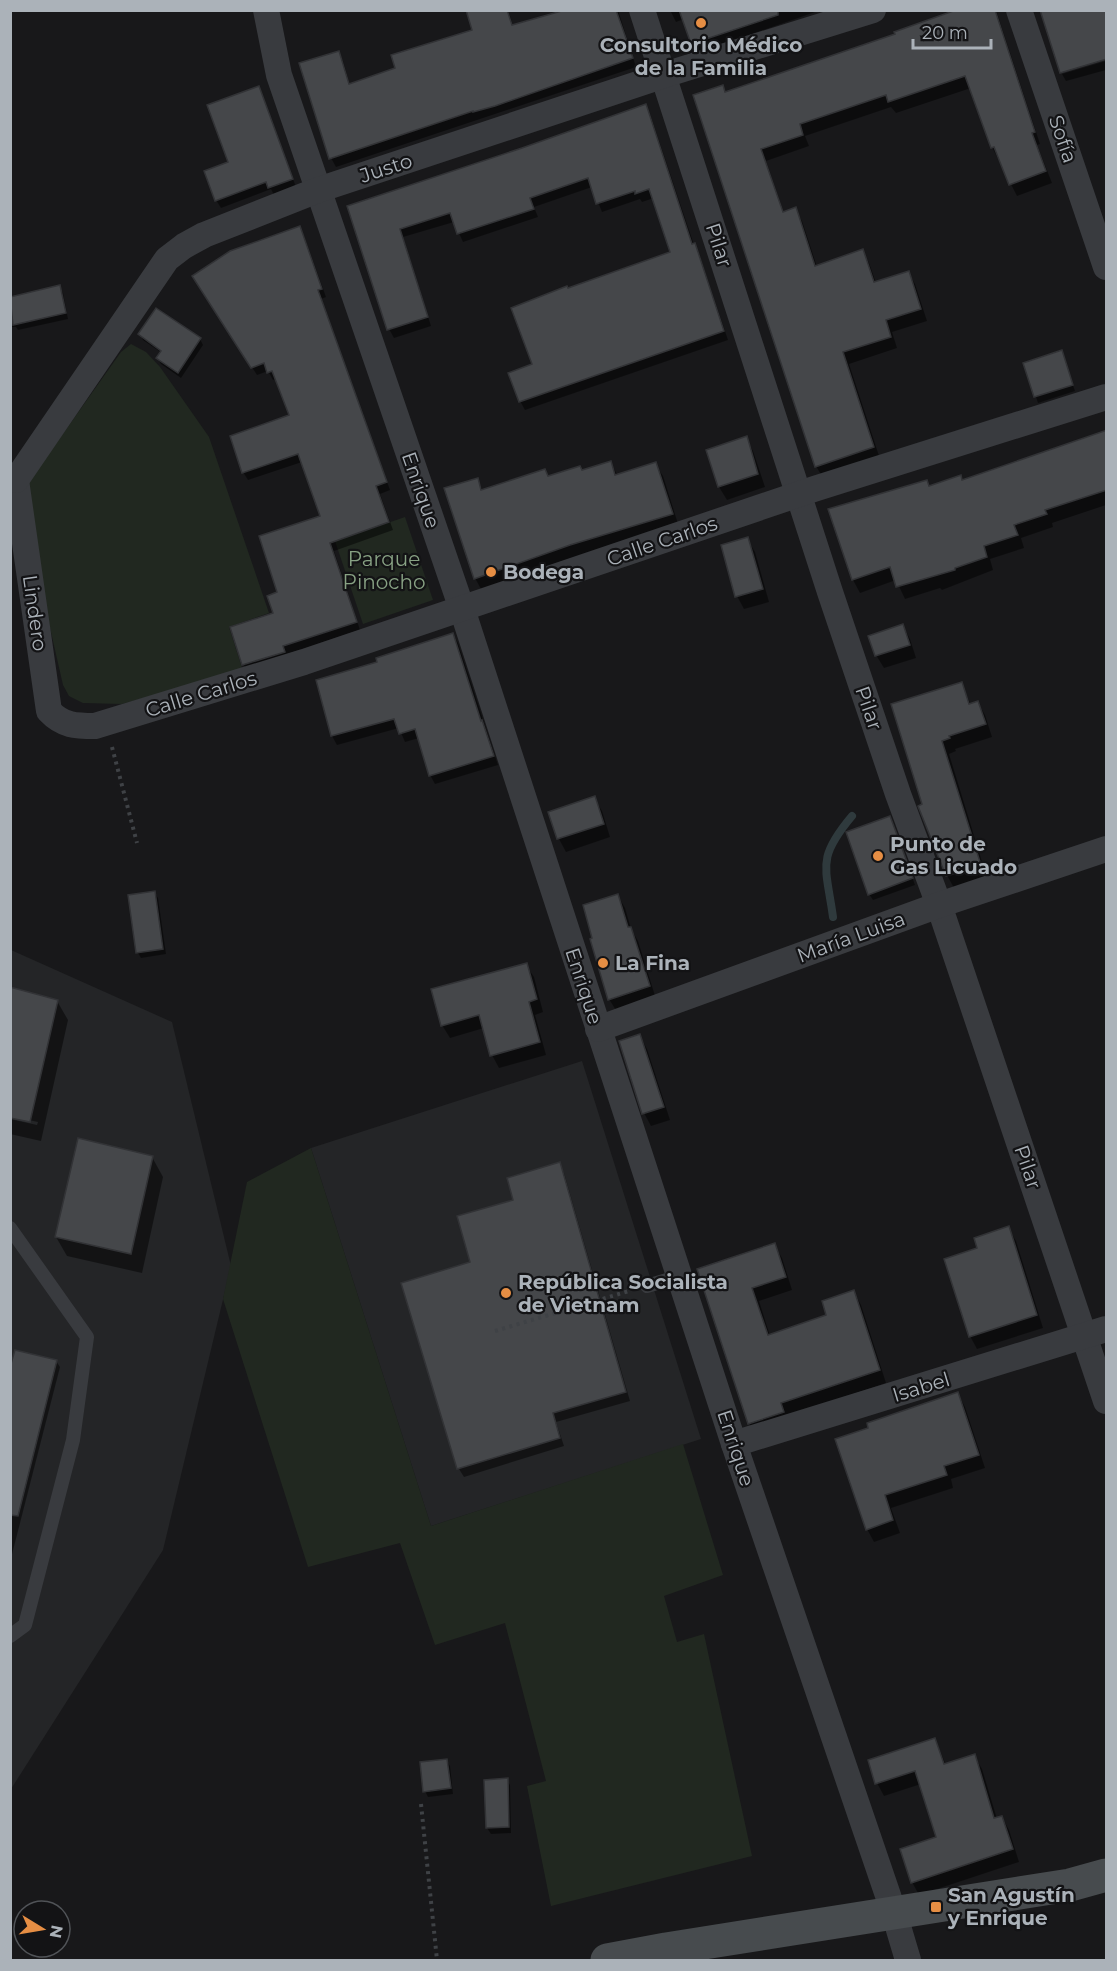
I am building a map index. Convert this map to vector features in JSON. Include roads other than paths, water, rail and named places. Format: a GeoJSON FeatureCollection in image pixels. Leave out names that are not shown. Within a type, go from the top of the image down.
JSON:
{"type":"FeatureCollection","features":[{"type":"Feature","properties":{"kind":"main road"},"geometry":{"type":"LineString","coordinates":[[607,1960],[666,1948],[1070,1885],[1107,1875]]}},
{"type":"Feature","properties":{"kind":"street","name":"Enrique"},"geometry":{"type":"LineString","coordinates":[[266,10],[279,75],[462,609],[735,1444],[908,1960]]}},
{"type":"Feature","properties":{"kind":"street","name":"Pilar"},"geometry":{"type":"LineString","coordinates":[[642,10],[898,794],[1096,1333],[1107,1401]]}},
{"type":"Feature","properties":{"kind":"street","name":"Justo"},"geometry":{"type":"LineString","coordinates":[[13,480],[168,259],[184,246],[204,235],[318,190],[664,75],[873,10]]}},
{"type":"Feature","properties":{"kind":"street","name":"Sofía"},"geometry":{"type":"LineString","coordinates":[[1019,10],[1107,267]]}},
{"type":"Feature","properties":{"kind":"street","name":"Calle Carlos"},"geometry":{"type":"LineString","coordinates":[[49,711],[57,720],[69,725],[95,726],[106,723],[304,662],[799,494],[1107,397]]}},
{"type":"Feature","properties":{"kind":"street","name":"Lindero"},"geometry":{"type":"LineString","coordinates":[[13,480],[49,711]]}},
{"type":"Feature","properties":{"kind":"street","name":"María Luisa"},"geometry":{"type":"LineString","coordinates":[[598,1029],[939,905],[1107,849]]}},
{"type":"Feature","properties":{"kind":"street","name":"Isabel"},"geometry":{"type":"LineString","coordinates":[[735,1444],[1096,1333]]}},
{"type":"Feature","properties":{"kind":"lane"},"geometry":{"type":"LineString","coordinates":[[10,1228],[87,1337],[73,1440],[25,1625],[10,1636]]}},
{"type":"Feature","properties":{"kind":"lane"},"geometry":{"type":"LineString","coordinates":[[647,1286],[680,1276]]}},
{"type":"Feature","properties":{"kind":"waterway"},"geometry":{"type":"LineString","coordinates":[[833,917],[826,874],[828,853],[852,816]]}},
{"type":"Feature","properties":{"kind":"place","name":"Consultorio Médico de la Familia"},"geometry":{"type":"Point","coordinates":[701,23]}},
{"type":"Feature","properties":{"kind":"place","name":"Bodega"},"geometry":{"type":"Point","coordinates":[491,572]}},
{"type":"Feature","properties":{"kind":"place","name":"Punto de Gas Licuado"},"geometry":{"type":"Point","coordinates":[878,856]}},
{"type":"Feature","properties":{"kind":"place","name":"La Fina"},"geometry":{"type":"Point","coordinates":[603,963]}},
{"type":"Feature","properties":{"kind":"place","name":"República Socialista de Vietnam"},"geometry":{"type":"Point","coordinates":[506,1293]}},
{"type":"Feature","properties":{"kind":"place","name":"San Agustín y Enrique"},"geometry":{"type":"Point","coordinates":[936,1907]}},
{"type":"Feature","properties":{"kind":"park label","name":"Parque Pinocho"},"geometry":{"type":"Point","coordinates":[384,570]}}]}
